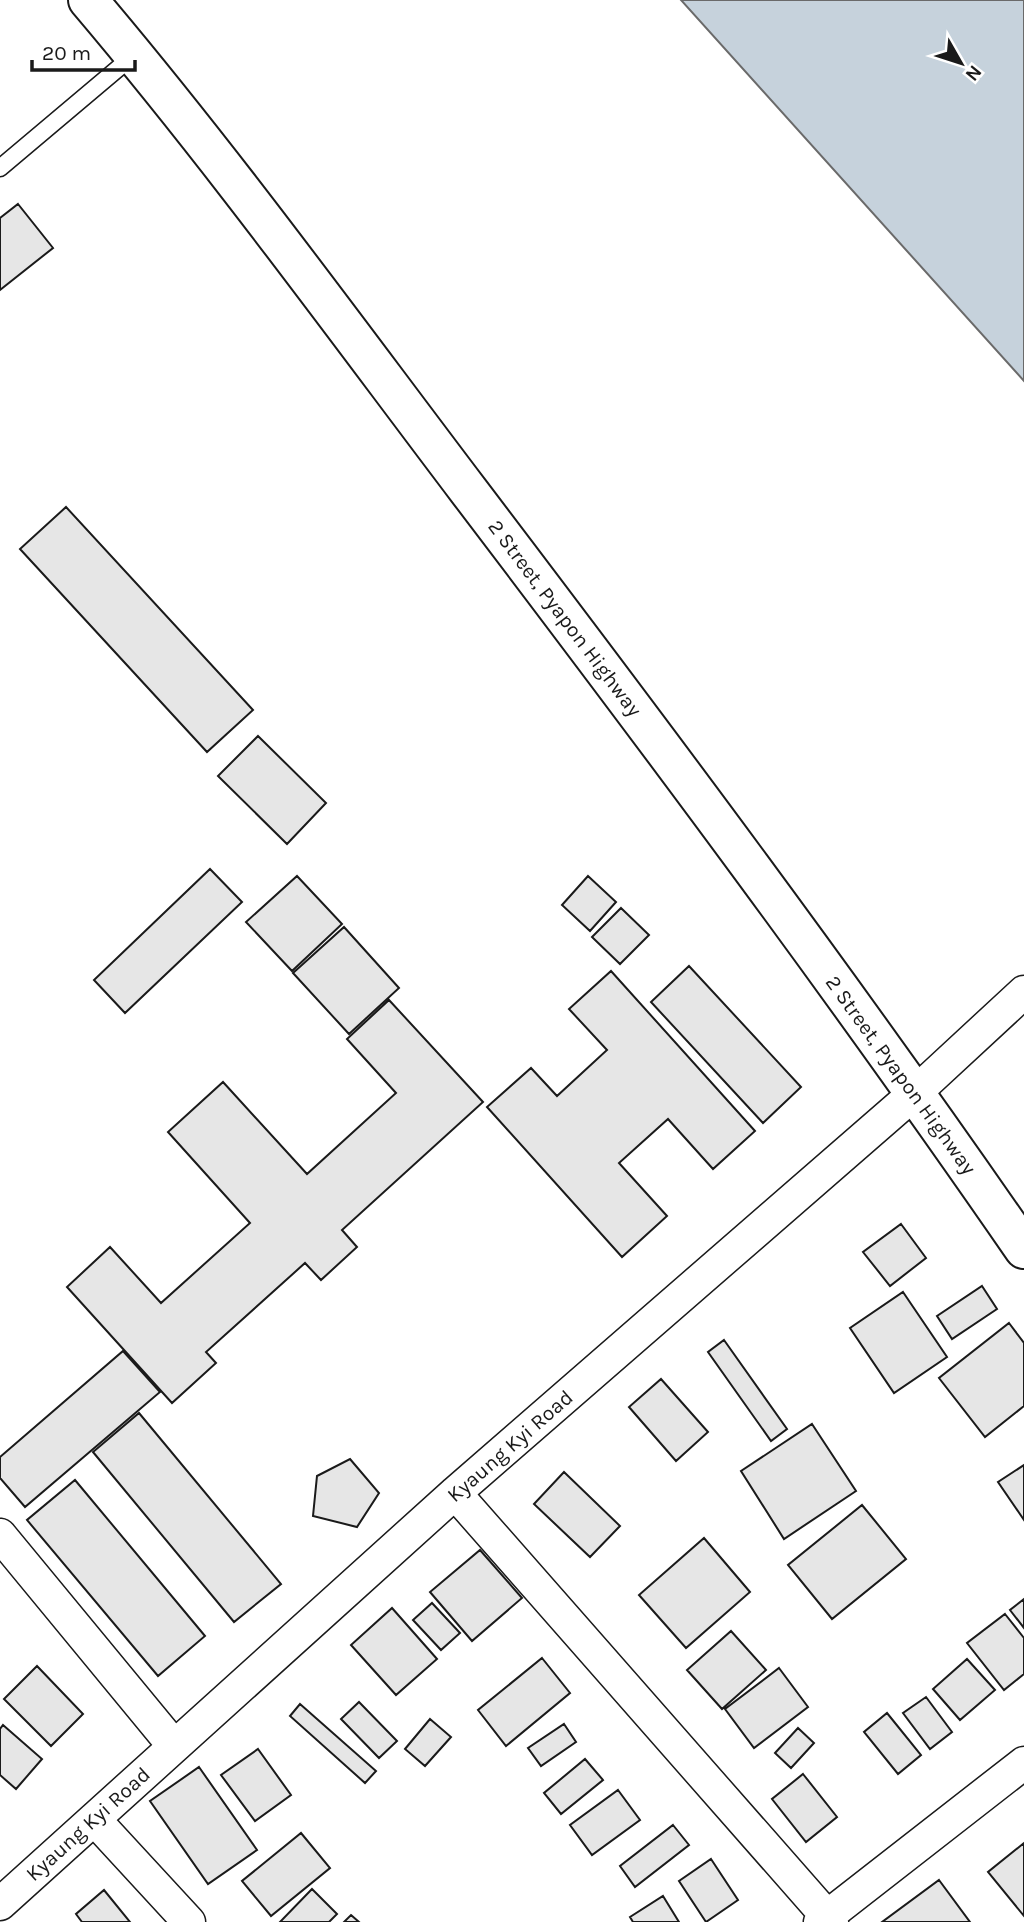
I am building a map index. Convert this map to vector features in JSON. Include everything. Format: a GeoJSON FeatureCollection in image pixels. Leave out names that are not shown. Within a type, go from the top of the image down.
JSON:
{"type":"FeatureCollection","features":[{"type":"Feature","properties":{"kind":"main road","name":"2 Street, Pyapon Highway"},"geometry":{"type":"LineString","coordinates":[[88,0],[177,105],[609,675],[916,1093],[1024,1249]]}},
{"type":"Feature","properties":{"kind":"street","name":"Kyaung Kyi Road"},"geometry":{"type":"LineString","coordinates":[[0,1904],[455,1493],[916,1093],[1024,992]]}},
{"type":"Feature","properties":{"kind":"street"},"geometry":{"type":"LineString","coordinates":[[455,1493],[826,1920],[1024,1763]]}},
{"type":"Feature","properties":{"kind":"street"},"geometry":{"type":"LineString","coordinates":[[0,1535],[174,1746]]}},
{"type":"Feature","properties":{"kind":"street"},"geometry":{"type":"LineString","coordinates":[[94,1819],[190,1922]]}},
{"type":"Feature","properties":{"kind":"lane"},"geometry":{"type":"LineString","coordinates":[[0,168],[134,54]]}},
{"type":"Feature","properties":{"kind":"shaded area"},"geometry":{"type":"Polygon","coordinates":[[[681,0],[1024,0],[1024,381],[681,0]]]}},
{"type":"Feature","properties":{"kind":"building"},"geometry":{"type":"Polygon","coordinates":[[[18,204],[53,248],[0,290],[0,218],[18,204]]]}},
{"type":"Feature","properties":{"kind":"building"},"geometry":{"type":"Polygon","coordinates":[[[66,507],[253,710],[207,752],[20,549],[66,507]]]}},
{"type":"Feature","properties":{"kind":"building"},"geometry":{"type":"Polygon","coordinates":[[[258,736],[326,803],[287,844],[218,776],[258,736]]]}},
{"type":"Feature","properties":{"kind":"building"},"geometry":{"type":"Polygon","coordinates":[[[210,869],[242,902],[125,1013],[94,980],[210,869]]]}},
{"type":"Feature","properties":{"kind":"building"},"geometry":{"type":"Polygon","coordinates":[[[297,876],[342,924],[292,971],[246,922],[297,876]]]}},
{"type":"Feature","properties":{"kind":"building"},"geometry":{"type":"Polygon","coordinates":[[[588,876],[616,902],[590,931],[562,905],[588,876]]]}},
{"type":"Feature","properties":{"kind":"building"},"geometry":{"type":"Polygon","coordinates":[[[621,908],[649,935],[620,964],[592,937],[621,908]]]}},
{"type":"Feature","properties":{"kind":"building"},"geometry":{"type":"Polygon","coordinates":[[[344,927],[399,988],[349,1034],[293,973],[344,927]]]}},
{"type":"Feature","properties":{"kind":"building"},"geometry":{"type":"Polygon","coordinates":[[[689,966],[801,1087],[763,1123],[651,1002],[689,966]]]}},
{"type":"Feature","properties":{"kind":"building"},"geometry":{"type":"Polygon","coordinates":[[[611,971],[755,1131],[713,1169],[668,1119],[619,1163],[667,1216],[622,1257],[487,1107],[531,1068],[557,1096],[607,1050],[569,1009],[611,971]]]}},
{"type":"Feature","properties":{"kind":"building"},"geometry":{"type":"Polygon","coordinates":[[[389,1000],[483,1102],[342,1230],[357,1247],[321,1280],[305,1263],[206,1352],[216,1363],[172,1403],[67,1287],[110,1247],[161,1303],[250,1223],[168,1132],[223,1082],[307,1174],[396,1093],[347,1039],[389,1000]]]}},
{"type":"Feature","properties":{"kind":"building"},"geometry":{"type":"Polygon","coordinates":[[[901,1224],[926,1258],[890,1286],[863,1252],[901,1224]]]}},
{"type":"Feature","properties":{"kind":"building"},"geometry":{"type":"Polygon","coordinates":[[[982,1286],[997,1309],[952,1339],[937,1316],[982,1286]]]}},
{"type":"Feature","properties":{"kind":"building"},"geometry":{"type":"Polygon","coordinates":[[[903,1292],[947,1357],[894,1393],[850,1328],[903,1292]]]}},
{"type":"Feature","properties":{"kind":"building"},"geometry":{"type":"Polygon","coordinates":[[[1009,1323],[1024,1343],[1024,1406],[985,1437],[939,1378],[1009,1323]]]}},
{"type":"Feature","properties":{"kind":"building"},"geometry":{"type":"Polygon","coordinates":[[[724,1340],[787,1429],[771,1441],[708,1352],[724,1340]]]}},
{"type":"Feature","properties":{"kind":"building"},"geometry":{"type":"Polygon","coordinates":[[[123,1351],[160,1392],[25,1507],[0,1478],[0,1457],[123,1351]]]}},
{"type":"Feature","properties":{"kind":"building"},"geometry":{"type":"Polygon","coordinates":[[[661,1379],[708,1432],[676,1461],[629,1407],[661,1379]]]}},
{"type":"Feature","properties":{"kind":"building"},"geometry":{"type":"Polygon","coordinates":[[[139,1413],[281,1584],[234,1622],[93,1452],[139,1413]]]}},
{"type":"Feature","properties":{"kind":"building"},"geometry":{"type":"Polygon","coordinates":[[[812,1424],[856,1491],[784,1539],[741,1471],[812,1424]]]}},
{"type":"Feature","properties":{"kind":"building"},"geometry":{"type":"Polygon","coordinates":[[[350,1459],[379,1493],[357,1527],[313,1516],[317,1476],[350,1459]]]}},
{"type":"Feature","properties":{"kind":"building"},"geometry":{"type":"Polygon","coordinates":[[[1024,1465],[1024,1520],[998,1482],[1024,1465]]]}},
{"type":"Feature","properties":{"kind":"building"},"geometry":{"type":"Polygon","coordinates":[[[564,1472],[620,1526],[590,1557],[534,1504],[564,1472]]]}},
{"type":"Feature","properties":{"kind":"building"},"geometry":{"type":"Polygon","coordinates":[[[75,1480],[205,1636],[158,1676],[27,1520],[75,1480]]]}},
{"type":"Feature","properties":{"kind":"building"},"geometry":{"type":"Polygon","coordinates":[[[862,1505],[906,1559],[832,1619],[788,1565],[862,1505]]]}},
{"type":"Feature","properties":{"kind":"building"},"geometry":{"type":"Polygon","coordinates":[[[704,1538],[750,1592],[686,1648],[639,1595],[704,1538]]]}},
{"type":"Feature","properties":{"kind":"building"},"geometry":{"type":"Polygon","coordinates":[[[480,1550],[522,1598],[472,1641],[430,1592],[480,1550]]]}},
{"type":"Feature","properties":{"kind":"building"},"geometry":{"type":"Polygon","coordinates":[[[1024,1599],[1024,1628],[1010,1610],[1024,1599]]]}},
{"type":"Feature","properties":{"kind":"building"},"geometry":{"type":"Polygon","coordinates":[[[432,1603],[460,1633],[441,1650],[413,1620],[432,1603]]]}},
{"type":"Feature","properties":{"kind":"building"},"geometry":{"type":"Polygon","coordinates":[[[392,1608],[437,1659],[396,1695],[351,1645],[392,1608]]]}},
{"type":"Feature","properties":{"kind":"building"},"geometry":{"type":"Polygon","coordinates":[[[1005,1614],[1024,1638],[1024,1674],[1004,1690],[967,1643],[1005,1614]]]}},
{"type":"Feature","properties":{"kind":"building"},"geometry":{"type":"Polygon","coordinates":[[[731,1631],[766,1670],[722,1709],[687,1670],[731,1631]]]}},
{"type":"Feature","properties":{"kind":"building"},"geometry":{"type":"Polygon","coordinates":[[[542,1658],[570,1693],[506,1746],[478,1710],[542,1658]]]}},
{"type":"Feature","properties":{"kind":"building"},"geometry":{"type":"Polygon","coordinates":[[[967,1659],[995,1690],[960,1720],[933,1689],[967,1659]]]}},
{"type":"Feature","properties":{"kind":"building"},"geometry":{"type":"Polygon","coordinates":[[[37,1666],[83,1714],[51,1746],[4,1699],[37,1666]]]}},
{"type":"Feature","properties":{"kind":"building"},"geometry":{"type":"Polygon","coordinates":[[[779,1668],[808,1707],[754,1748],[725,1709],[779,1668]]]}},
{"type":"Feature","properties":{"kind":"building"},"geometry":{"type":"Polygon","coordinates":[[[926,1697],[952,1732],[930,1749],[903,1713],[926,1697]]]}},
{"type":"Feature","properties":{"kind":"building"},"geometry":{"type":"Polygon","coordinates":[[[359,1702],[397,1741],[379,1758],[341,1719],[359,1702]]]}},
{"type":"Feature","properties":{"kind":"building"},"geometry":{"type":"Polygon","coordinates":[[[300,1704],[376,1771],[365,1783],[290,1716],[300,1704]]]}},
{"type":"Feature","properties":{"kind":"building"},"geometry":{"type":"Polygon","coordinates":[[[887,1713],[921,1755],[898,1774],[864,1732],[887,1713]]]}},
{"type":"Feature","properties":{"kind":"building"},"geometry":{"type":"Polygon","coordinates":[[[430,1719],[451,1737],[425,1766],[405,1749],[430,1719]]]}},
{"type":"Feature","properties":{"kind":"building"},"geometry":{"type":"Polygon","coordinates":[[[564,1724],[576,1742],[541,1766],[528,1748],[564,1724]]]}},
{"type":"Feature","properties":{"kind":"building"},"geometry":{"type":"Polygon","coordinates":[[[3,1725],[42,1759],[16,1789],[0,1775],[0,1729],[3,1725]]]}},
{"type":"Feature","properties":{"kind":"building"},"geometry":{"type":"Polygon","coordinates":[[[798,1728],[814,1743],[791,1768],[775,1753],[798,1728]]]}},
{"type":"Feature","properties":{"kind":"building"},"geometry":{"type":"Polygon","coordinates":[[[258,1749],[291,1795],[255,1821],[221,1775],[258,1749]]]}},
{"type":"Feature","properties":{"kind":"building"},"geometry":{"type":"Polygon","coordinates":[[[585,1759],[603,1780],[561,1814],[544,1793],[585,1759]]]}},
{"type":"Feature","properties":{"kind":"building"},"geometry":{"type":"Polygon","coordinates":[[[199,1767],[257,1850],[208,1884],[150,1801],[199,1767]]]}},
{"type":"Feature","properties":{"kind":"building"},"geometry":{"type":"Polygon","coordinates":[[[803,1774],[837,1817],[806,1842],[772,1799],[803,1774]]]}},
{"type":"Feature","properties":{"kind":"building"},"geometry":{"type":"Polygon","coordinates":[[[618,1790],[640,1820],[592,1855],[570,1825],[618,1790]]]}},
{"type":"Feature","properties":{"kind":"building"},"geometry":{"type":"Polygon","coordinates":[[[673,1825],[689,1845],[635,1887],[620,1866],[673,1825]]]}},
{"type":"Feature","properties":{"kind":"building"},"geometry":{"type":"Polygon","coordinates":[[[301,1833],[330,1868],[271,1916],[242,1881],[301,1833]]]}},
{"type":"Feature","properties":{"kind":"building"},"geometry":{"type":"Polygon","coordinates":[[[1024,1843],[1024,1916],[988,1872],[1024,1843]]]}},
{"type":"Feature","properties":{"kind":"building"},"geometry":{"type":"Polygon","coordinates":[[[711,1859],[738,1900],[706,1922],[679,1881],[711,1859]]]}},
{"type":"Feature","properties":{"kind":"building"},"geometry":{"type":"Polygon","coordinates":[[[939,1880],[970,1922],[882,1922],[939,1880]]]}},
{"type":"Feature","properties":{"kind":"building"},"geometry":{"type":"Polygon","coordinates":[[[312,1889],[337,1914],[329,1922],[280,1922],[312,1889]]]}},
{"type":"Feature","properties":{"kind":"building"},"geometry":{"type":"Polygon","coordinates":[[[104,1890],[130,1922],[82,1922],[76,1914],[104,1890]]]}},
{"type":"Feature","properties":{"kind":"building"},"geometry":{"type":"Polygon","coordinates":[[[663,1896],[679,1922],[633,1922],[630,1917],[663,1896]]]}},
{"type":"Feature","properties":{"kind":"building"},"geometry":{"type":"Polygon","coordinates":[[[351,1915],[359,1922],[344,1922],[351,1915]]]}}]}
